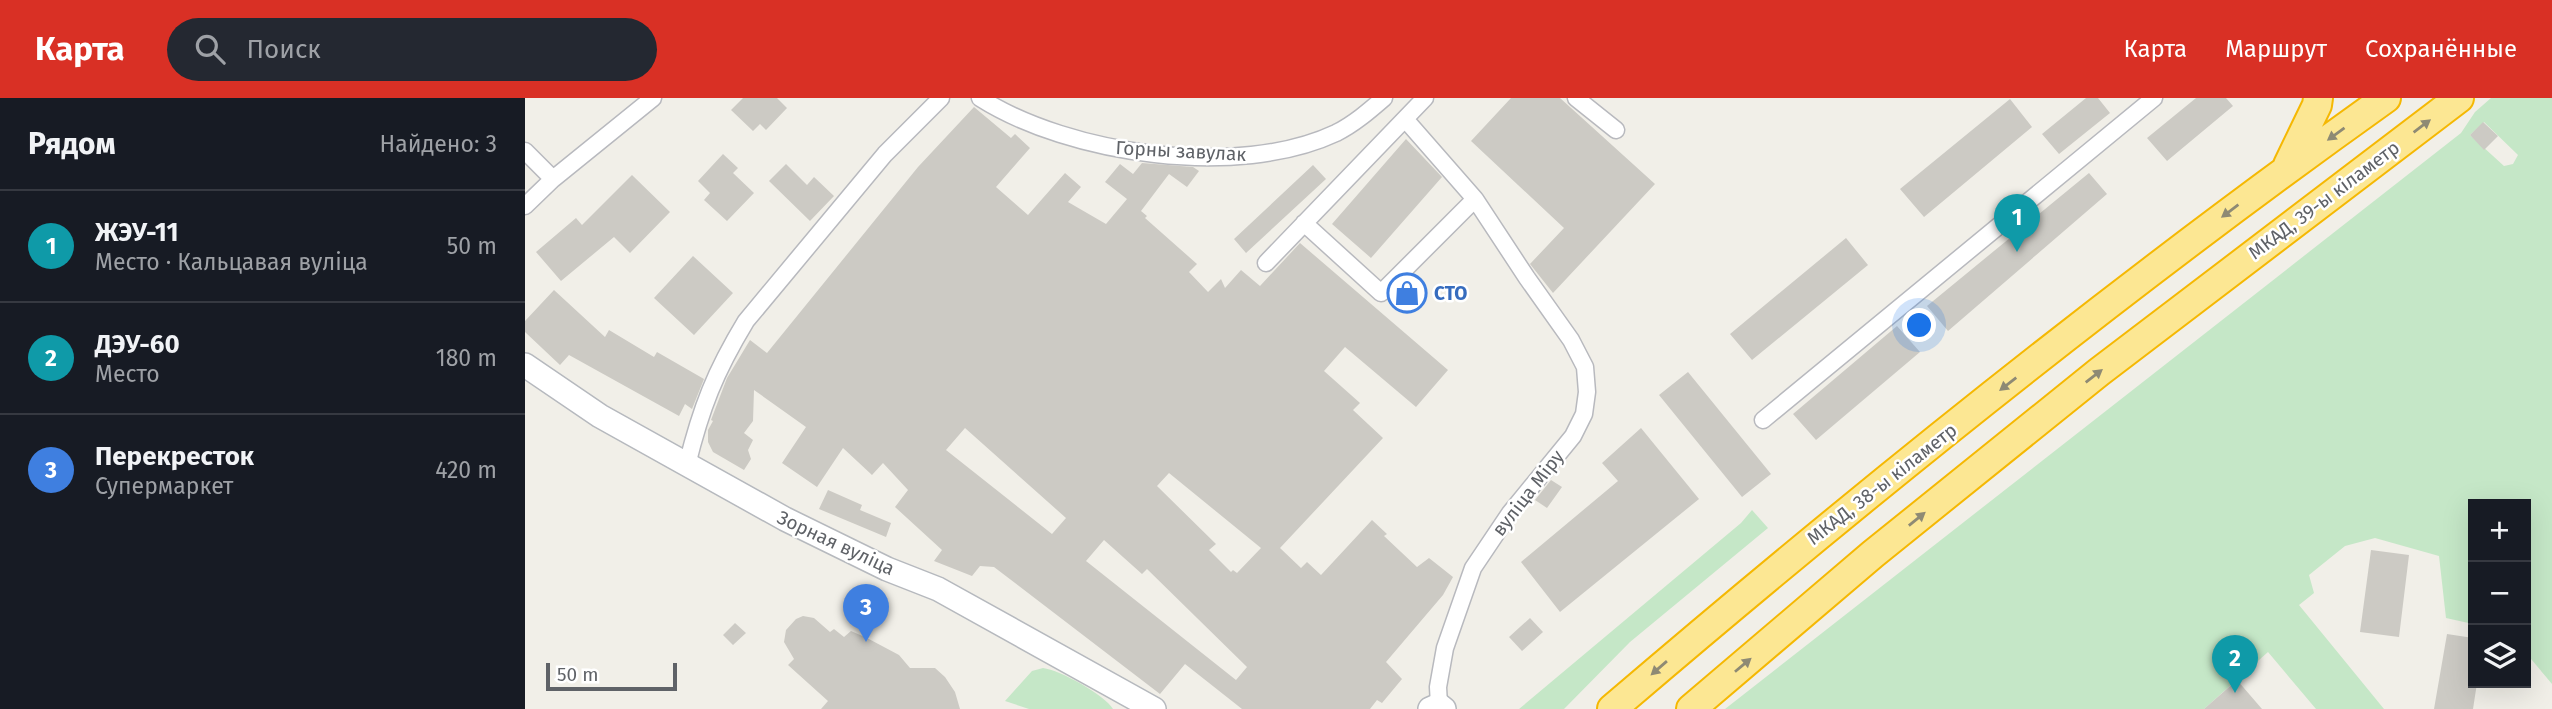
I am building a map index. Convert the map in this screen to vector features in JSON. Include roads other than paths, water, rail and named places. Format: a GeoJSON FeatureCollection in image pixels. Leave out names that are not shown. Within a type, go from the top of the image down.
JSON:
{"type":"FeatureCollection","features":[{"type":"Feature","properties":{"kind":"highway"},"geometry":{"type":"LineString","coordinates":[[2285,170],[2318,98]]}},
{"type":"Feature","properties":{"kind":"highway"},"geometry":{"type":"LineString","coordinates":[[2285,170],[2386,98]]}},
{"type":"Feature","properties":{"kind":"highway","name":"МКАД, 39-ы кіламетр"},"geometry":{"type":"LineString","coordinates":[[1691,709],[1873,554],[2099,372],[2459,98]]}},
{"type":"Feature","properties":{"kind":"highway","name":"МКАД, 38-ы кіламетр"},"geometry":{"type":"LineString","coordinates":[[1612,709],[1785,560],[2157,265],[2285,170]]}},
{"type":"Feature","properties":{"kind":"street"},"geometry":{"type":"LineString","coordinates":[[525,206],[553,179],[653,98]]}},
{"type":"Feature","properties":{"kind":"street"},"geometry":{"type":"LineString","coordinates":[[687,465],[698,417],[710,387],[746,321],[885,153],[941,98]]}},
{"type":"Feature","properties":{"kind":"street","name":"Горны завулак"},"geometry":{"type":"LineString","coordinates":[[980,98],[1049,131],[1091,144],[1133,152],[1214,156],[1255,155],[1291,149],[1335,134],[1361,118],[1384,98]]}},
{"type":"Feature","properties":{"kind":"street"},"geometry":{"type":"LineString","coordinates":[[1266,263],[1425,98]]}},
{"type":"Feature","properties":{"kind":"street"},"geometry":{"type":"LineString","coordinates":[[1576,98],[1616,130]]}},
{"type":"Feature","properties":{"kind":"street"},"geometry":{"type":"LineString","coordinates":[[1763,419],[2154,98]]}},
{"type":"Feature","properties":{"kind":"street","name":"вуліца Міру"},"geometry":{"type":"LineString","coordinates":[[1405,119],[1475,199],[1571,340],[1585,367],[1587,392],[1584,414],[1573,436],[1510,513],[1473,568],[1445,648],[1437,708]]}},
{"type":"Feature","properties":{"kind":"street"},"geometry":{"type":"LineString","coordinates":[[525,151],[553,179]]}},
{"type":"Feature","properties":{"kind":"street"},"geometry":{"type":"LineString","coordinates":[[1304,223],[1381,293],[1475,199]]}},
{"type":"Feature","properties":{"kind":"street","name":"Зорная вуліца"},"geometry":{"type":"LineString","coordinates":[[525,365],[600,416],[785,519],[887,569],[938,589],[1154,709]]}},
{"type":"Feature","properties":{"kind":"place","name":"ЖЭУ-11"},"geometry":{"type":"Point","coordinates":[2017,252]}},
{"type":"Feature","properties":{"kind":"place","name":"СТО"},"geometry":{"type":"Point","coordinates":[1407,293]}},
{"type":"Feature","properties":{"kind":"place","name":"Перекресток"},"geometry":{"type":"Point","coordinates":[866,642]}},
{"type":"Feature","properties":{"kind":"place","name":"ДЭУ-60"},"geometry":{"type":"Point","coordinates":[2235,693]}}]}
